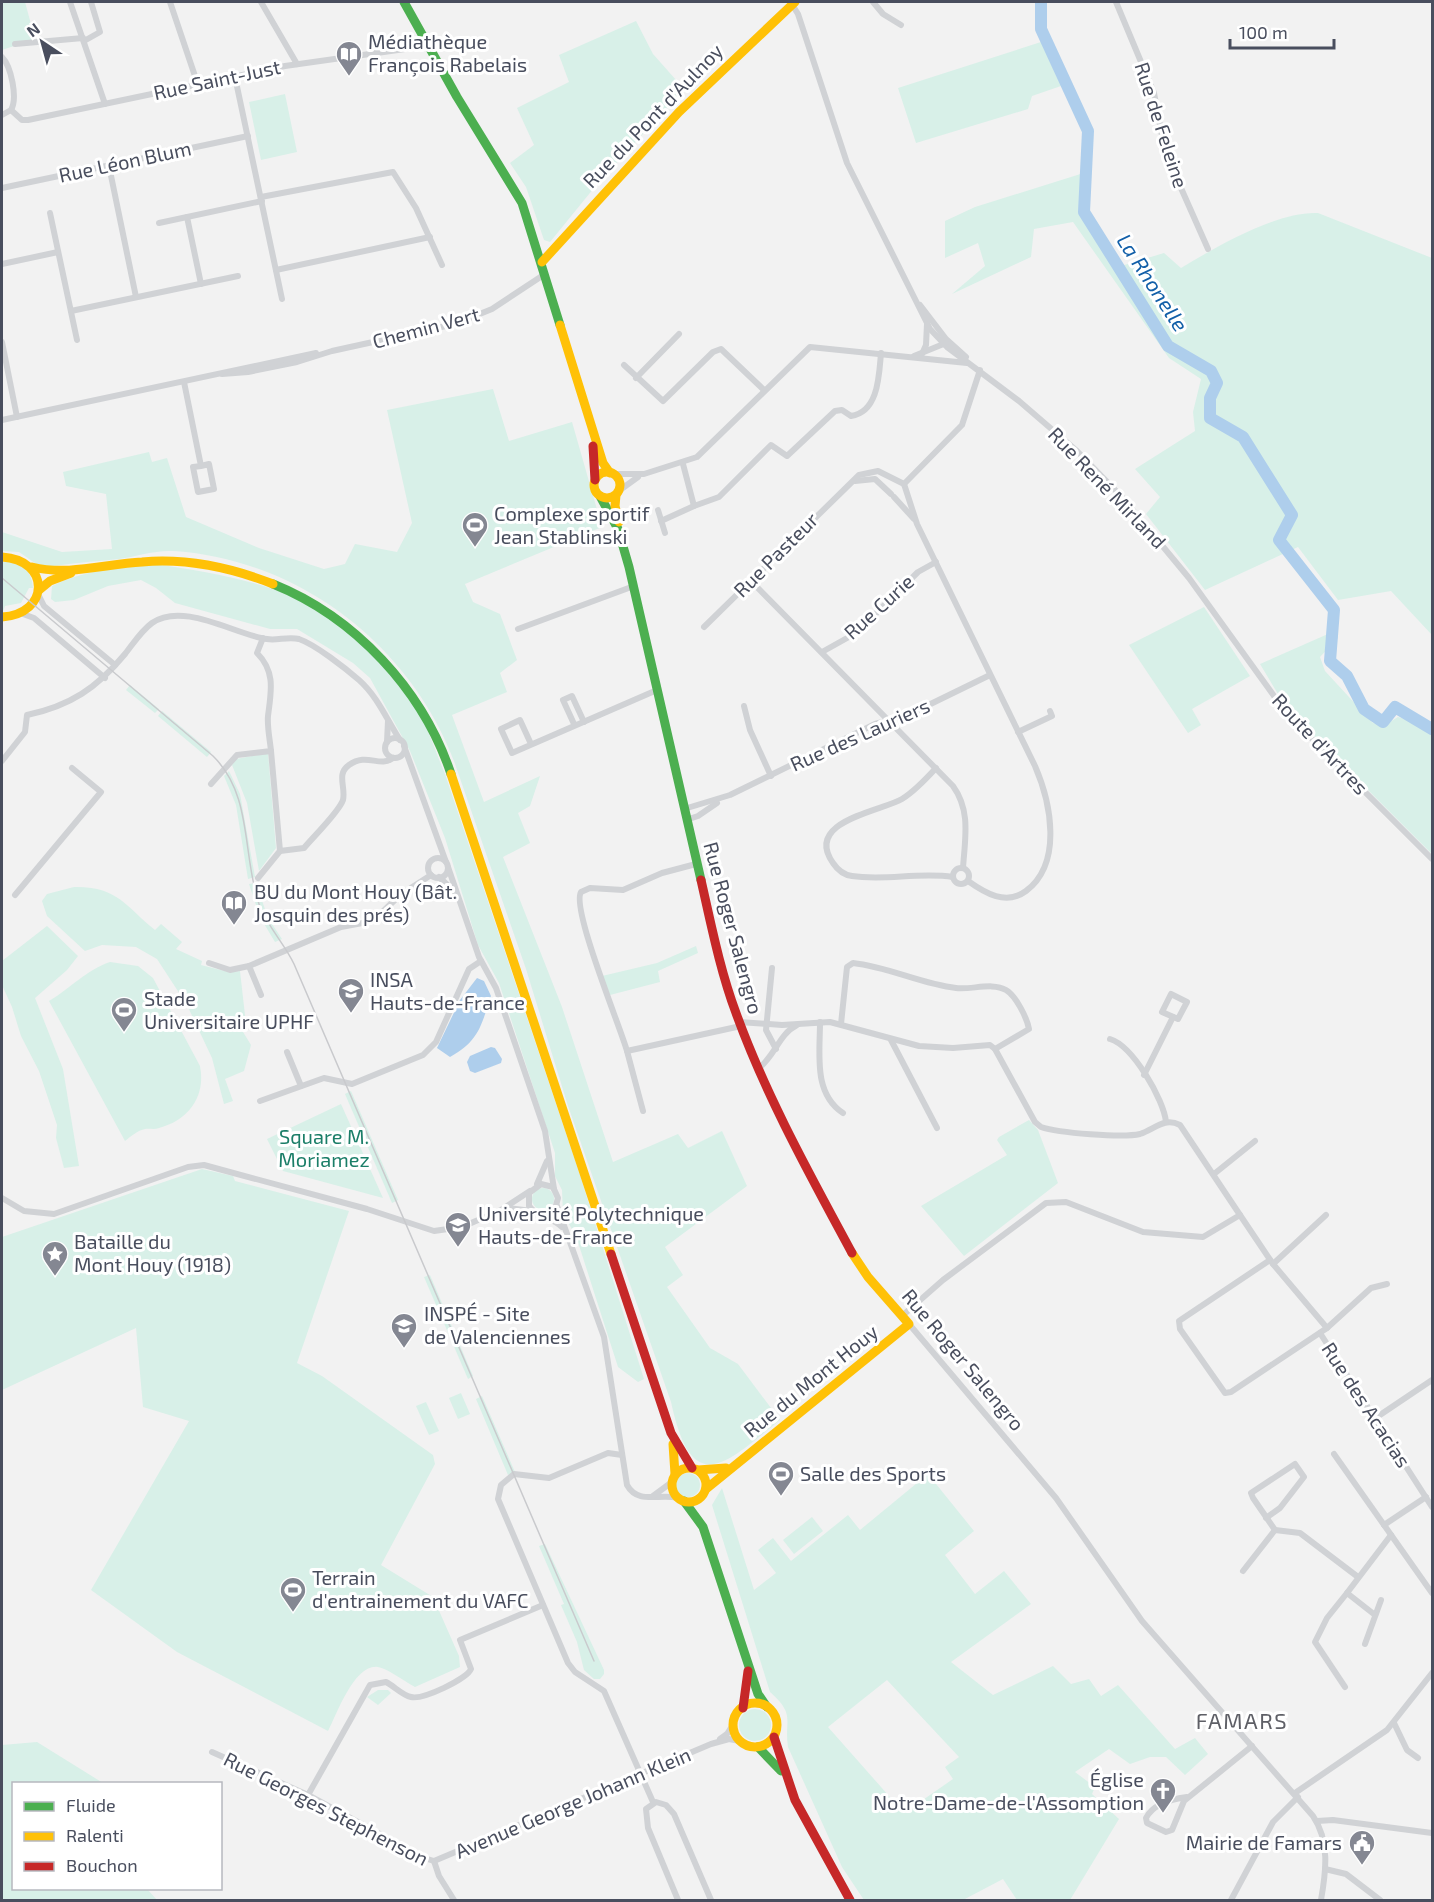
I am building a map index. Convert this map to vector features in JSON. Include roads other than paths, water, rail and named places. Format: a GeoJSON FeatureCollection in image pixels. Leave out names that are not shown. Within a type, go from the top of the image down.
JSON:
{"type":"FeatureCollection","features":[{"type":"Feature","properties":{"kind":"street"},"geometry":{"type":"LineString","coordinates":[[70,2],[105,104]]}},
{"type":"Feature","properties":{"kind":"street"},"geometry":{"type":"LineString","coordinates":[[15,44],[83,39],[100,32],[91,2]]}},
{"type":"Feature","properties":{"kind":"street"},"geometry":{"type":"LineString","coordinates":[[170,2],[198,84]]}},
{"type":"Feature","properties":{"kind":"street"},"geometry":{"type":"LineString","coordinates":[[261,2],[297,64]]}},
{"type":"Feature","properties":{"kind":"street"},"geometry":{"type":"LineString","coordinates":[[404,2],[519,197],[546,273],[604,465],[620,481],[615,506],[621,537]]}},
{"type":"Feature","properties":{"kind":"street"},"geometry":{"type":"LineString","coordinates":[[873,2],[883,14],[901,25]]}},
{"type":"Feature","properties":{"kind":"street","name":"Rue de Feleine"},"geometry":{"type":"LineString","coordinates":[[1116,2],[1153,89],[1163,141],[1173,170],[1208,249]]}},
{"type":"Feature","properties":{"kind":"street","name":"Rue du Pont d'Aulnoy"},"geometry":{"type":"LineString","coordinates":[[542,262],[687,105],[733,58],[794,4]]}},
{"type":"Feature","properties":{"kind":"street","name":"Rue René Mirland"},"geometry":{"type":"LineString","coordinates":[[794,4],[847,163],[927,324],[946,344],[980,370]]}},
{"type":"Feature","properties":{"kind":"street","name":"Rue Saint-Just"},"geometry":{"type":"LineString","coordinates":[[12,110],[22,120],[28,120],[297,64],[415,47],[426,42]]}},
{"type":"Feature","properties":{"kind":"street"},"geometry":{"type":"LineString","coordinates":[[2,57],[7,64],[14,95],[12,110],[2,115]]}},
{"type":"Feature","properties":{"kind":"street"},"geometry":{"type":"LineString","coordinates":[[236,76],[282,299]]}},
{"type":"Feature","properties":{"kind":"street","name":"Rue Léon Blum"},"geometry":{"type":"LineString","coordinates":[[2,188],[248,136]]}},
{"type":"Feature","properties":{"kind":"street"},"geometry":{"type":"LineString","coordinates":[[109,166],[136,297]]}},
{"type":"Feature","properties":{"kind":"street"},"geometry":{"type":"LineString","coordinates":[[159,223],[391,172],[414,205],[442,265]]}},
{"type":"Feature","properties":{"kind":"street"},"geometry":{"type":"LineString","coordinates":[[50,213],[77,339]]}},
{"type":"Feature","properties":{"kind":"street"},"geometry":{"type":"LineString","coordinates":[[187,217],[201,284]]}},
{"type":"Feature","properties":{"kind":"street"},"geometry":{"type":"LineString","coordinates":[[276,270],[430,237]]}},
{"type":"Feature","properties":{"kind":"street"},"geometry":{"type":"LineString","coordinates":[[2,264],[58,252]]}},
{"type":"Feature","properties":{"kind":"street","name":"Chemin Vert"},"geometry":{"type":"LineString","coordinates":[[2,420],[222,374],[300,355],[332,351],[442,328],[474,318],[492,309],[546,273]]}},
{"type":"Feature","properties":{"kind":"street"},"geometry":{"type":"LineString","coordinates":[[71,311],[238,276]]}},
{"type":"Feature","properties":{"kind":"street","name":"Rue René Mirland"},"geometry":{"type":"LineString","coordinates":[[914,296],[946,344],[1038,417],[1094,468],[1167,549],[1220,619]]}},
{"type":"Feature","properties":{"kind":"street"},"geometry":{"type":"LineString","coordinates":[[922,354],[926,345],[927,324]]}},
{"type":"Feature","properties":{"kind":"street"},"geometry":{"type":"LineString","coordinates":[[636,378],[679,334]]}},
{"type":"Feature","properties":{"kind":"street"},"geometry":{"type":"LineString","coordinates":[[2,342],[17,417]]}},
{"type":"Feature","properties":{"kind":"street"},"geometry":{"type":"LineString","coordinates":[[914,356],[946,344]]}},
{"type":"Feature","properties":{"kind":"street"},"geometry":{"type":"LineString","coordinates":[[935,359],[946,344]]}},
{"type":"Feature","properties":{"kind":"street"},"geometry":{"type":"LineString","coordinates":[[595,481],[602,474],[644,474],[683,464],[703,453],[764,390],[810,347],[968,363]]}},
{"type":"Feature","properties":{"kind":"street"},"geometry":{"type":"LineString","coordinates":[[624,365],[658,399],[664,400],[713,352],[720,349],[764,390]]}},
{"type":"Feature","properties":{"kind":"street"},"geometry":{"type":"LineString","coordinates":[[766,440],[783,456],[787,456],[835,411],[842,410],[851,416],[858,414],[876,395],[881,353]]}},
{"type":"Feature","properties":{"kind":"street"},"geometry":{"type":"LineString","coordinates":[[893,495],[891,486],[900,483],[962,425],[980,370]]}},
{"type":"Feature","properties":{"kind":"street"},"geometry":{"type":"LineString","coordinates":[[184,382],[201,466]]}},
{"type":"Feature","properties":{"kind":"street"},"geometry":{"type":"LineString","coordinates":[[591,426],[596,467],[595,490],[621,537]]}},
{"type":"Feature","properties":{"kind":"street"},"geometry":{"type":"LineString","coordinates":[[661,520],[694,506],[716,500],[771,445]]}},
{"type":"Feature","properties":{"kind":"street"},"geometry":{"type":"LineString","coordinates":[[209,464],[214,489],[198,492],[193,467],[201,466],[209,464]]}},
{"type":"Feature","properties":{"kind":"street"},"geometry":{"type":"LineString","coordinates":[[683,464],[694,506]]}},
{"type":"Feature","properties":{"kind":"street","name":"Rue Pasteur"},"geometry":{"type":"LineString","coordinates":[[704,627],[861,474],[872,470],[883,472],[900,483]]}},
{"type":"Feature","properties":{"kind":"street"},"geometry":{"type":"LineString","coordinates":[[600,496],[607,498],[644,474]]}},
{"type":"Feature","properties":{"kind":"street"},"geometry":{"type":"LineString","coordinates":[[849,484],[862,478],[873,478],[900,498],[906,493],[900,483]]}},
{"type":"Feature","properties":{"kind":"street","name":"Rue Curie"},"geometry":{"type":"LineString","coordinates":[[906,493],[917,524],[1018,732],[1045,796],[1050,838],[1046,865],[1031,888],[1012,899],[995,896],[968,881]]}},
{"type":"Feature","properties":{"kind":"street","name":"Rue Curie"},"geometry":{"type":"LineString","coordinates":[[893,495],[917,524]]}},
{"type":"Feature","properties":{"kind":"street"},"geometry":{"type":"LineString","coordinates":[[658,510],[665,533]]}},
{"type":"Feature","properties":{"kind":"street","name":"Rue Roger Salengro"},"geometry":{"type":"LineString","coordinates":[[621,537],[721,968],[740,1024],[786,1128],[865,1272],[1056,1498],[1138,1616],[1317,1821],[1325,1847],[1321,1900]]}},
{"type":"Feature","properties":{"kind":"street"},"geometry":{"type":"LineString","coordinates":[[2,557],[19,558],[32,567],[51,572],[139,561],[189,562],[234,570],[291,591],[336,618],[373,648],[407,687],[430,724],[449,768],[671,1432],[695,1469],[705,1478],[703,1527],[758,1694],[776,1721],[774,1737],[790,1786],[826,1860],[850,1900]]}},
{"type":"Feature","properties":{"kind":"street","name":"Rue Curie"},"geometry":{"type":"LineString","coordinates":[[822,652],[856,633],[918,572],[936,562]]}},
{"type":"Feature","properties":{"kind":"street"},"geometry":{"type":"LineString","coordinates":[[23,614],[32,606],[38,592],[38,578],[32,567]]}},
{"type":"Feature","properties":{"kind":"street"},"geometry":{"type":"LineString","coordinates":[[38,592],[50,581],[86,568]]}},
{"type":"Feature","properties":{"kind":"street"},"geometry":{"type":"LineString","coordinates":[[751,581],[955,789],[965,811],[963,868]]}},
{"type":"Feature","properties":{"kind":"street"},"geometry":{"type":"LineString","coordinates":[[518,629],[634,586]]}},
{"type":"Feature","properties":{"kind":"street"},"geometry":{"type":"LineString","coordinates":[[38,592],[44,606],[115,666]]}},
{"type":"Feature","properties":{"kind":"street"},"geometry":{"type":"LineString","coordinates":[[2,617],[23,614],[34,618],[105,678]]}},
{"type":"Feature","properties":{"kind":"street"},"geometry":{"type":"LineString","coordinates":[[2,761],[24,734],[27,715],[66,704],[105,678],[150,625],[166,617],[224,624],[263,638],[291,638],[305,642],[359,680],[387,714],[416,773],[481,961],[500,997],[544,1131],[554,1189],[558,1198],[557,1206],[604,1337],[628,1488],[636,1495],[694,1501],[704,1492]]}},
{"type":"Feature","properties":{"kind":"street","name":"Route d'Artres"},"geometry":{"type":"LineString","coordinates":[[1220,619],[1284,711],[1432,859]]}},
{"type":"Feature","properties":{"kind":"street"},"geometry":{"type":"LineString","coordinates":[[263,638],[257,653],[270,670],[272,700],[268,719],[280,851]]}},
{"type":"Feature","properties":{"kind":"street","name":"Rue des Lauriers"},"geometry":{"type":"LineString","coordinates":[[684,809],[730,795],[888,720],[908,716],[990,675]]}},
{"type":"Feature","properties":{"kind":"street"},"geometry":{"type":"LineString","coordinates":[[531,744],[520,720],[501,729],[512,753],[574,724],[585,722],[657,690]]}},
{"type":"Feature","properties":{"kind":"street"},"geometry":{"type":"LineString","coordinates":[[574,724],[563,700],[572,696],[585,722]]}},
{"type":"Feature","properties":{"kind":"street"},"geometry":{"type":"LineString","coordinates":[[744,706],[750,730],[771,776]]}},
{"type":"Feature","properties":{"kind":"street"},"geometry":{"type":"LineString","coordinates":[[1018,732],[1052,716],[1050,711]]}},
{"type":"Feature","properties":{"kind":"street"},"geometry":{"type":"LineString","coordinates":[[387,714],[389,730],[385,751],[407,763],[416,773]]}},
{"type":"Feature","properties":{"kind":"street"},"geometry":{"type":"LineString","coordinates":[[387,742],[394,738],[402,743]]}},
{"type":"Feature","properties":{"kind":"street"},"geometry":{"type":"LineString","coordinates":[[258,878],[280,851],[304,848],[341,804],[342,773],[345,768],[357,759],[384,762],[395,758],[403,753],[402,743]]}},
{"type":"Feature","properties":{"kind":"street"},"geometry":{"type":"LineString","coordinates":[[211,784],[237,755],[271,751]]}},
{"type":"Feature","properties":{"kind":"street"},"geometry":{"type":"LineString","coordinates":[[15,895],[101,792],[72,768]]}},
{"type":"Feature","properties":{"kind":"street"},"geometry":{"type":"LineString","coordinates":[[936,768],[902,800],[860,814],[837,826],[829,839],[829,855],[837,868],[850,876],[926,874],[953,877],[959,884],[968,881],[969,872],[963,868],[956,870],[953,877]]}},
{"type":"Feature","properties":{"kind":"street","name":"Rue des Lauriers"},"geometry":{"type":"LineString","coordinates":[[686,820],[698,816],[730,795]]}},
{"type":"Feature","properties":{"kind":"street"},"geometry":{"type":"LineString","coordinates":[[431,875],[429,866],[434,860],[438,839]]}},
{"type":"Feature","properties":{"kind":"street"},"geometry":{"type":"LineString","coordinates":[[434,860],[441,858],[447,864]]}},
{"type":"Feature","properties":{"kind":"street"},"geometry":{"type":"LineString","coordinates":[[439,878],[446,874],[447,864]]}},
{"type":"Feature","properties":{"kind":"street"},"geometry":{"type":"LineString","coordinates":[[643,1111],[619,1023],[603,987],[590,944],[579,895],[590,888],[623,890],[662,873],[696,864]]}},
{"type":"Feature","properties":{"kind":"street"},"geometry":{"type":"LineString","coordinates":[[431,875],[448,884],[459,897]]}},
{"type":"Feature","properties":{"kind":"street"},"geometry":{"type":"LineString","coordinates":[[208,963],[230,970],[249,966],[341,927],[373,921],[397,898],[431,875]]}},
{"type":"Feature","properties":{"kind":"street"},"geometry":{"type":"LineString","coordinates":[[260,1101],[326,1078],[352,1084],[423,1055],[436,1042],[469,969],[481,961]]}},
{"type":"Feature","properties":{"kind":"street"},"geometry":{"type":"LineString","coordinates":[[841,1024],[847,967],[853,963],[877,966],[944,986],[964,989],[997,987],[1007,990],[1014,998],[1029,1029],[995,1049]]}},
{"type":"Feature","properties":{"kind":"street"},"geometry":{"type":"LineString","coordinates":[[249,966],[261,995]]}},
{"type":"Feature","properties":{"kind":"street"},"geometry":{"type":"LineString","coordinates":[[772,968],[767,1034],[776,1049]]}},
{"type":"Feature","properties":{"kind":"street"},"geometry":{"type":"LineString","coordinates":[[1144,1075],[1173,1017]]}},
{"type":"Feature","properties":{"kind":"street"},"geometry":{"type":"LineString","coordinates":[[627,1051],[740,1024],[820,1022],[841,1024],[891,1040],[941,1048],[988,1045],[995,1049],[1033,1119],[1044,1129],[1127,1136],[1142,1133],[1166,1122],[1182,1127],[1272,1262],[1327,1328]]}},
{"type":"Feature","properties":{"kind":"street"},"geometry":{"type":"LineString","coordinates":[[820,1022],[820,1082],[832,1105],[843,1113]]}},
{"type":"Feature","properties":{"kind":"street"},"geometry":{"type":"LineString","coordinates":[[759,1068],[767,1062],[785,1034],[798,1024]]}},
{"type":"Feature","properties":{"kind":"street"},"geometry":{"type":"LineString","coordinates":[[1110,1039],[1123,1045],[1144,1075],[1164,1105],[1166,1122]]}},
{"type":"Feature","properties":{"kind":"street"},"geometry":{"type":"LineString","coordinates":[[891,1040],[937,1128]]}},
{"type":"Feature","properties":{"kind":"street"},"geometry":{"type":"LineString","coordinates":[[287,1053],[301,1086]]}},
{"type":"Feature","properties":{"kind":"street"},"geometry":{"type":"LineString","coordinates":[[1214,1174],[1255,1141]]}},
{"type":"Feature","properties":{"kind":"street"},"geometry":{"type":"LineString","coordinates":[[535,1212],[528,1201],[543,1175],[548,1155]]}},
{"type":"Feature","properties":{"kind":"street"},"geometry":{"type":"LineString","coordinates":[[2,1198],[24,1211],[54,1214],[201,1164],[368,1209],[428,1230],[458,1229],[501,1210],[533,1189],[545,1184],[554,1189]]}},
{"type":"Feature","properties":{"kind":"street"},"geometry":{"type":"LineString","coordinates":[[902,1316],[944,1280],[1046,1203],[1066,1202],[1143,1232],[1203,1237],[1240,1215]]}},
{"type":"Feature","properties":{"kind":"street"},"geometry":{"type":"LineString","coordinates":[[545,1214],[557,1206]]}},
{"type":"Feature","properties":{"kind":"street"},"geometry":{"type":"LineString","coordinates":[[501,1210],[518,1208],[545,1214],[565,1230]]}},
{"type":"Feature","properties":{"kind":"street"},"geometry":{"type":"LineString","coordinates":[[1326,1215],[1272,1262],[1179,1321],[1180,1329],[1220,1390],[1225,1393],[1231,1392],[1327,1328],[1369,1290],[1387,1284]]}},
{"type":"Feature","properties":{"kind":"street","name":"Rue du Mont Houy"},"geometry":{"type":"LineString","coordinates":[[704,1492],[909,1324]]}},
{"type":"Feature","properties":{"kind":"street","name":"Rue des Acacias"},"geometry":{"type":"LineString","coordinates":[[1320,1333],[1374,1419],[1428,1497],[1432,1507]]}},
{"type":"Feature","properties":{"kind":"street"},"geometry":{"type":"LineString","coordinates":[[1374,1419],[1432,1380]]}},
{"type":"Feature","properties":{"kind":"street"},"geometry":{"type":"LineString","coordinates":[[671,1432],[672,1491],[703,1527]]}},
{"type":"Feature","properties":{"kind":"street"},"geometry":{"type":"LineString","coordinates":[[622,1455],[608,1453],[549,1478],[518,1473],[502,1483],[498,1499],[570,1666],[604,1691],[653,1803]]}},
{"type":"Feature","properties":{"kind":"street"},"geometry":{"type":"LineString","coordinates":[[1334,1454],[1432,1593]]}},
{"type":"Feature","properties":{"kind":"street"},"geometry":{"type":"LineString","coordinates":[[1266,1518],[1280,1508],[1304,1477],[1296,1464],[1252,1491],[1253,1498],[1266,1518],[1275,1530],[1300,1533],[1358,1578]]}},
{"type":"Feature","properties":{"kind":"street"},"geometry":{"type":"LineString","coordinates":[[649,1497],[662,1491],[682,1468],[712,1471],[734,1466]]}},
{"type":"Feature","properties":{"kind":"street"},"geometry":{"type":"LineString","coordinates":[[1384,1525],[1428,1497]]}},
{"type":"Feature","properties":{"kind":"street"},"geometry":{"type":"LineString","coordinates":[[1243,1571],[1275,1530]]}},
{"type":"Feature","properties":{"kind":"street"},"geometry":{"type":"LineString","coordinates":[[1345,1687],[1315,1642],[1327,1618],[1391,1535]]}},
{"type":"Feature","properties":{"kind":"street"},"geometry":{"type":"LineString","coordinates":[[1347,1593],[1375,1615]]}},
{"type":"Feature","properties":{"kind":"street"},"geometry":{"type":"LineString","coordinates":[[1365,1644],[1381,1600]]}},
{"type":"Feature","properties":{"kind":"street"},"geometry":{"type":"LineString","coordinates":[[308,1795],[367,1687],[383,1681],[410,1697],[418,1697],[462,1679],[471,1669],[460,1640],[543,1605]]}},
{"type":"Feature","properties":{"kind":"street"},"geometry":{"type":"LineString","coordinates":[[748,1663],[747,1693],[743,1708],[734,1723],[734,1731],[740,1741],[758,1747],[770,1757],[790,1786]]}},
{"type":"Feature","properties":{"kind":"street"},"geometry":{"type":"LineString","coordinates":[[1231,1900],[1273,1822],[1296,1795],[1394,1723],[1432,1673]]}},
{"type":"Feature","properties":{"kind":"street"},"geometry":{"type":"LineString","coordinates":[[743,1708],[754,1704],[767,1707]]}},
{"type":"Feature","properties":{"kind":"street","name":"Avenue George Johann Klein"},"geometry":{"type":"LineString","coordinates":[[711,1744],[727,1734],[734,1723]]}},
{"type":"Feature","properties":{"kind":"street"},"geometry":{"type":"LineString","coordinates":[[1394,1723],[1407,1750],[1418,1758]]}},
{"type":"Feature","properties":{"kind":"street"},"geometry":{"type":"LineString","coordinates":[[758,1747],[774,1737]]}},
{"type":"Feature","properties":{"kind":"street","name":"Avenue George Johann Klein"},"geometry":{"type":"LineString","coordinates":[[435,1861],[711,1744],[729,1739],[740,1741]]}},
{"type":"Feature","properties":{"kind":"street"},"geometry":{"type":"LineString","coordinates":[[1187,1797],[1170,1832],[1150,1826],[1146,1822],[1149,1812],[1164,1803],[1187,1797],[1252,1746]]}},
{"type":"Feature","properties":{"kind":"street","name":"Rue Georges Stephenson"},"geometry":{"type":"LineString","coordinates":[[212,1752],[308,1795],[424,1858],[435,1861],[439,1876],[454,1900]]}},
{"type":"Feature","properties":{"kind":"street"},"geometry":{"type":"LineString","coordinates":[[678,1900],[646,1824],[646,1809],[653,1803],[663,1803],[674,1814],[711,1900]]}},
{"type":"Feature","properties":{"kind":"street"},"geometry":{"type":"LineString","coordinates":[[1317,1821],[1333,1820],[1432,1833]]}},
{"type":"Feature","properties":{"kind":"street"},"geometry":{"type":"LineString","coordinates":[[1325,1869],[1346,1874],[1380,1900]]}},
{"type":"Feature","properties":{"kind":"water"},"geometry":{"type":"Polygon","coordinates":[[[477,978],[484,981],[491,996],[478,1032],[467,1045],[450,1057],[437,1048],[460,1000],[477,978]]]}},
{"type":"Feature","properties":{"kind":"water"},"geometry":{"type":"Polygon","coordinates":[[[491,1047],[495,1048],[502,1059],[501,1063],[475,1073],[470,1071],[467,1062],[470,1056],[491,1047]]]}},
{"type":"Feature","properties":{"kind":"waterway","name":"La Rhonelle"},"geometry":{"type":"LineString","coordinates":[[1041,2],[1041,29],[1088,131],[1084,212],[1168,346],[1211,371],[1217,383],[1210,398],[1210,418],[1243,437],[1292,515],[1279,540],[1334,610],[1330,661],[1347,676],[1364,709],[1383,722],[1395,707],[1432,729]]}},
{"type":"Feature","properties":{"kind":"tram line"},"geometry":{"type":"LineString","coordinates":[[2,578],[213,756],[226,772],[241,807],[250,866],[259,904],[266,920],[294,964],[594,1661]]}},
{"type":"Feature","properties":{"kind":"place","name":"Médiathèque François Rabelais"},"geometry":{"type":"Point","coordinates":[349,77]}},
{"type":"Feature","properties":{"kind":"place","name":"Complexe sportif Jean Stablinski"},"geometry":{"type":"Point","coordinates":[475,548]}},
{"type":"Feature","properties":{"kind":"place","name":"BU du Mont Houy (Bât. Josquin des prés)"},"geometry":{"type":"Point","coordinates":[234,926]}},
{"type":"Feature","properties":{"kind":"place","name":"INSA Hauts-de-France"},"geometry":{"type":"Point","coordinates":[351,1014]}},
{"type":"Feature","properties":{"kind":"place","name":"Stade Universitaire UPHF"},"geometry":{"type":"Point","coordinates":[124,1033]}},
{"type":"Feature","properties":{"kind":"place","name":"Université Polytechnique Hauts-de-France"},"geometry":{"type":"Point","coordinates":[458,1248]}},
{"type":"Feature","properties":{"kind":"place","name":"Bataille du Mont Houy (1918)"},"geometry":{"type":"Point","coordinates":[55,1277]}},
{"type":"Feature","properties":{"kind":"place","name":"INSPÉ - Site de Valenciennes"},"geometry":{"type":"Point","coordinates":[404,1349]}},
{"type":"Feature","properties":{"kind":"place","name":"Salle des Sports"},"geometry":{"type":"Point","coordinates":[781,1497]}},
{"type":"Feature","properties":{"kind":"place","name":"Terrain d'entrainement du VAFC"},"geometry":{"type":"Point","coordinates":[293,1613]}},
{"type":"Feature","properties":{"kind":"place","name":"Église Notre-Dame-de-l'Assomption"},"geometry":{"type":"Point","coordinates":[1163,1814]}},
{"type":"Feature","properties":{"kind":"place","name":"Mairie de Famars"},"geometry":{"type":"Point","coordinates":[1362,1866]}},
{"type":"Feature","properties":{"kind":"district","name":"FAMARS"},"geometry":{"type":"Point","coordinates":[1242,1721]}},
{"type":"Feature","properties":{"kind":"park label","name":"Square M. Moriamez"},"geometry":{"type":"Point","coordinates":[324,1148]}}]}
